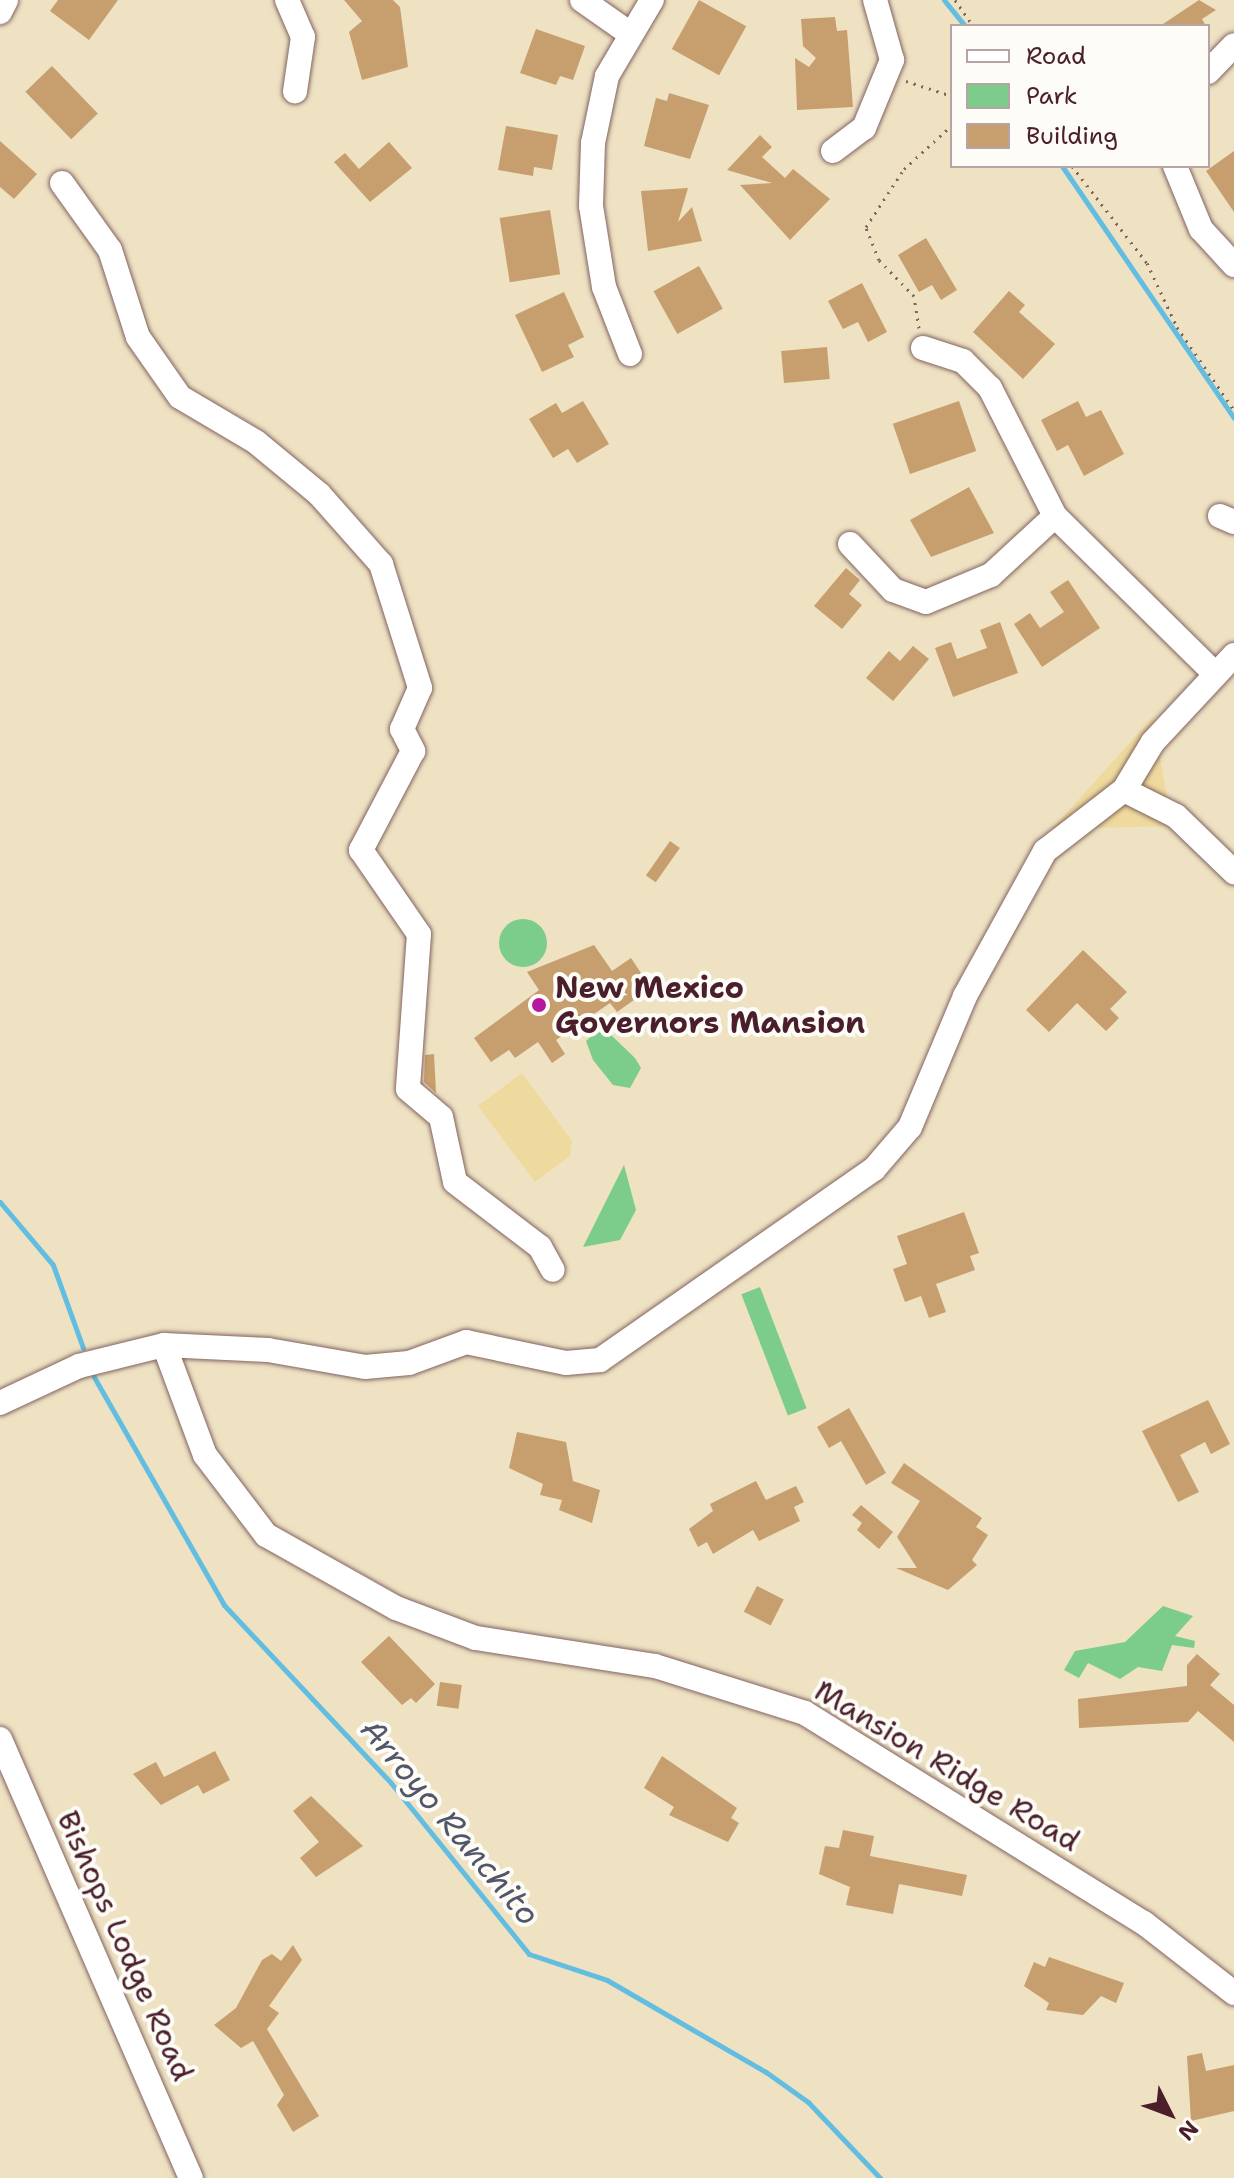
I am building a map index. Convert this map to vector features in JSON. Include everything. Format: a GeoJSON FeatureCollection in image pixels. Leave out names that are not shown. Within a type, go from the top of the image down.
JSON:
{"type":"FeatureCollection","features":[{"type":"Feature","properties":{"kind":"street"},"geometry":{"type":"LineString","coordinates":[[0,12],[6,0]]}},
{"type":"Feature","properties":{"kind":"street"},"geometry":{"type":"LineString","coordinates":[[287,0],[303,37],[295,91]]}},
{"type":"Feature","properties":{"kind":"street"},"geometry":{"type":"LineString","coordinates":[[582,0],[629,33]]}},
{"type":"Feature","properties":{"kind":"street"},"geometry":{"type":"LineString","coordinates":[[630,354],[604,287],[591,206],[607,76],[629,33],[652,0]]}},
{"type":"Feature","properties":{"kind":"street"},"geometry":{"type":"LineString","coordinates":[[833,151],[864,128],[892,60],[875,0]]}},
{"type":"Feature","properties":{"kind":"street"},"geometry":{"type":"LineString","coordinates":[[1210,70],[1234,45]]}},
{"type":"Feature","properties":{"kind":"street"},"geometry":{"type":"LineString","coordinates":[[1176,168],[1201,229],[1234,265]]}},
{"type":"Feature","properties":{"kind":"street"},"geometry":{"type":"LineString","coordinates":[[62,183],[110,250],[138,337],[180,397],[256,442],[319,494],[381,564],[420,688],[402,729],[413,751],[361,850],[419,934],[408,1089],[441,1117],[455,1182],[540,1247],[553,1270]]}},
{"type":"Feature","properties":{"kind":"street"},"geometry":{"type":"LineString","coordinates":[[923,348],[963,361],[990,388],[1055,516],[1215,674]]}},
{"type":"Feature","properties":{"kind":"street"},"geometry":{"type":"LineString","coordinates":[[850,544],[893,590],[926,602],[991,575],[1055,516]]}},
{"type":"Feature","properties":{"kind":"street"},"geometry":{"type":"LineString","coordinates":[[0,1403],[79,1366],[164,1345],[268,1350],[365,1367],[409,1363],[466,1342],[566,1363],[600,1360],[874,1169],[910,1127],[965,996],[1045,851],[1124,790],[1153,742],[1234,655]]}},
{"type":"Feature","properties":{"kind":"street"},"geometry":{"type":"LineString","coordinates":[[1124,790],[1176,816],[1234,872]]}},
{"type":"Feature","properties":{"kind":"street","name":"Mansion Ridge Road"},"geometry":{"type":"LineString","coordinates":[[164,1345],[205,1455],[266,1535],[396,1608],[476,1638],[655,1666],[805,1713],[1144,1923],[1234,1993]]}},
{"type":"Feature","properties":{"kind":"street","name":"Bishops Lodge Road"},"geometry":{"type":"LineString","coordinates":[[0,1739],[191,2178]]}},
{"type":"Feature","properties":{"kind":"path"},"geometry":{"type":"LineString","coordinates":[[955,0],[972,24]]}},
{"type":"Feature","properties":{"kind":"path"},"geometry":{"type":"LineString","coordinates":[[886,74],[950,95]]}},
{"type":"Feature","properties":{"kind":"path"},"geometry":{"type":"LineString","coordinates":[[923,348],[914,296],[879,260],[866,227],[904,169],[950,127]]}},
{"type":"Feature","properties":{"kind":"path"},"geometry":{"type":"LineString","coordinates":[[1074,168],[1147,263],[1177,327],[1234,410]]}},
{"type":"Feature","properties":{"kind":"green space"},"geometry":{"type":"Polygon","coordinates":[[[523,919],[540,926],[547,943],[540,960],[523,967],[506,960],[499,943],[506,926],[523,919]]]}},
{"type":"Feature","properties":{"kind":"green space"},"geometry":{"type":"Polygon","coordinates":[[[596,1032],[609,1033],[635,1058],[641,1068],[630,1088],[613,1085],[593,1060],[586,1041],[596,1032]]]}},
{"type":"Feature","properties":{"kind":"green space"},"geometry":{"type":"Polygon","coordinates":[[[624,1165],[636,1210],[620,1240],[583,1247],[624,1165]]]}},
{"type":"Feature","properties":{"kind":"green space"},"geometry":{"type":"Polygon","coordinates":[[[760,1287],[807,1408],[788,1416],[741,1294],[760,1287]]]}},
{"type":"Feature","properties":{"kind":"green space"},"geometry":{"type":"Polygon","coordinates":[[[1163,1606],[1193,1616],[1175,1636],[1195,1641],[1194,1648],[1172,1645],[1162,1671],[1138,1667],[1120,1679],[1088,1663],[1079,1678],[1064,1670],[1075,1651],[1125,1642],[1163,1606]]]}},
{"type":"Feature","properties":{"kind":"sand"},"geometry":{"type":"Polygon","coordinates":[[[1153,717],[1172,826],[1052,829],[1153,717]]]}},
{"type":"Feature","properties":{"kind":"sand"},"geometry":{"type":"Polygon","coordinates":[[[522,1073],[572,1141],[570,1156],[535,1182],[478,1106],[522,1073]]]}},
{"type":"Feature","properties":{"kind":"building"},"geometry":{"type":"Polygon","coordinates":[[[58,0],[118,0],[89,40],[50,11],[58,0]]]}},
{"type":"Feature","properties":{"kind":"building"},"geometry":{"type":"Polygon","coordinates":[[[344,0],[393,0],[400,7],[408,67],[362,80],[349,32],[362,21],[344,0]]]}},
{"type":"Feature","properties":{"kind":"building"},"geometry":{"type":"Polygon","coordinates":[[[699,0],[746,26],[719,75],[672,49],[699,0]]]}},
{"type":"Feature","properties":{"kind":"building"},"geometry":{"type":"Polygon","coordinates":[[[1199,0],[1216,10],[1202,19],[1205,24],[1163,24],[1199,0]]]}},
{"type":"Feature","properties":{"kind":"building"},"geometry":{"type":"Polygon","coordinates":[[[835,17],[837,31],[847,30],[853,107],[797,110],[795,58],[809,67],[816,58],[803,46],[801,19],[835,17]]]}},
{"type":"Feature","properties":{"kind":"building"},"geometry":{"type":"Polygon","coordinates":[[[536,29],[585,46],[573,80],[560,76],[556,85],[520,73],[536,29]]]}},
{"type":"Feature","properties":{"kind":"building"},"geometry":{"type":"Polygon","coordinates":[[[52,66],[98,113],[71,139],[25,92],[52,66]]]}},
{"type":"Feature","properties":{"kind":"building"},"geometry":{"type":"Polygon","coordinates":[[[669,93],[709,105],[690,159],[644,146],[656,98],[667,101],[669,93]]]}},
{"type":"Feature","properties":{"kind":"building"},"geometry":{"type":"Polygon","coordinates":[[[506,126],[558,135],[552,170],[534,167],[533,176],[498,170],[506,126]]]}},
{"type":"Feature","properties":{"kind":"building"},"geometry":{"type":"Polygon","coordinates":[[[760,135],[772,147],[762,157],[785,178],[793,169],[830,199],[790,240],[740,185],[772,183],[727,170],[760,135]]]}},
{"type":"Feature","properties":{"kind":"building"},"geometry":{"type":"Polygon","coordinates":[[[0,141],[37,174],[14,199],[0,187],[0,141]]]}},
{"type":"Feature","properties":{"kind":"building"},"geometry":{"type":"Polygon","coordinates":[[[389,142],[412,168],[370,202],[334,162],[345,153],[359,169],[389,142]]]}},
{"type":"Feature","properties":{"kind":"building"},"geometry":{"type":"Polygon","coordinates":[[[1234,151],[1234,212],[1206,171],[1234,151]]]}},
{"type":"Feature","properties":{"kind":"building"},"geometry":{"type":"Polygon","coordinates":[[[688,188],[678,222],[692,207],[702,241],[648,251],[641,191],[688,188]]]}},
{"type":"Feature","properties":{"kind":"building"},"geometry":{"type":"Polygon","coordinates":[[[550,210],[560,274],[510,282],[500,218],[550,210]]]}},
{"type":"Feature","properties":{"kind":"building"},"geometry":{"type":"Polygon","coordinates":[[[926,238],[957,290],[941,300],[932,285],[919,292],[898,255],[926,238]]]}},
{"type":"Feature","properties":{"kind":"building"},"geometry":{"type":"Polygon","coordinates":[[[699,266],[723,309],[677,334],[654,291],[699,266]]]}},
{"type":"Feature","properties":{"kind":"building"},"geometry":{"type":"Polygon","coordinates":[[[862,283],[887,332],[868,342],[858,322],[843,329],[828,301],[862,283]]]}},
{"type":"Feature","properties":{"kind":"building"},"geometry":{"type":"Polygon","coordinates":[[[1009,291],[1025,305],[1019,312],[1055,344],[1023,379],[973,332],[1009,291]]]}},
{"type":"Feature","properties":{"kind":"building"},"geometry":{"type":"Polygon","coordinates":[[[564,292],[584,337],[568,345],[574,357],[542,372],[515,315],[564,292]]]}},
{"type":"Feature","properties":{"kind":"building"},"geometry":{"type":"Polygon","coordinates":[[[827,347],[830,379],[784,383],[781,351],[827,347]]]}},
{"type":"Feature","properties":{"kind":"building"},"geometry":{"type":"Polygon","coordinates":[[[583,401],[609,444],[577,463],[568,449],[553,458],[529,419],[556,403],[562,413],[583,401]]]}},
{"type":"Feature","properties":{"kind":"building"},"geometry":{"type":"Polygon","coordinates":[[[959,401],[976,451],[910,474],[893,424],[959,401]]]}},
{"type":"Feature","properties":{"kind":"building"},"geometry":{"type":"Polygon","coordinates":[[[1078,401],[1086,417],[1101,410],[1124,454],[1084,476],[1068,445],[1057,451],[1041,420],[1078,401]]]}},
{"type":"Feature","properties":{"kind":"building"},"geometry":{"type":"Polygon","coordinates":[[[969,487],[994,533],[931,557],[910,520],[969,487]]]}},
{"type":"Feature","properties":{"kind":"building"},"geometry":{"type":"Polygon","coordinates":[[[846,568],[860,580],[849,594],[862,605],[842,629],[814,606],[846,568]]]}},
{"type":"Feature","properties":{"kind":"building"},"geometry":{"type":"Polygon","coordinates":[[[1068,580],[1100,628],[1042,667],[1014,624],[1030,613],[1040,628],[1064,612],[1050,592],[1068,580]]]}},
{"type":"Feature","properties":{"kind":"building"},"geometry":{"type":"Polygon","coordinates":[[[1000,622],[1018,673],[953,697],[935,648],[951,642],[957,659],[987,648],[980,630],[1000,622]]]}},
{"type":"Feature","properties":{"kind":"building"},"geometry":{"type":"Polygon","coordinates":[[[913,646],[929,659],[893,701],[866,678],[889,651],[900,661],[913,646]]]}},
{"type":"Feature","properties":{"kind":"building"},"geometry":{"type":"Polygon","coordinates":[[[670,841],[680,848],[656,882],[646,875],[670,841]]]}},
{"type":"Feature","properties":{"kind":"building","name":"New Mexico Governors Mansion"},"geometry":{"type":"Polygon","coordinates":[[[594,945],[612,971],[631,958],[651,988],[617,1012],[610,1003],[556,1040],[565,1054],[552,1063],[538,1042],[515,1058],[509,1050],[491,1062],[474,1038],[539,990],[527,972],[594,945]]]}},
{"type":"Feature","properties":{"kind":"building"},"geometry":{"type":"Polygon","coordinates":[[[1083,950],[1127,992],[1110,1009],[1119,1018],[1106,1031],[1077,1003],[1049,1032],[1026,1010],[1083,950]]]}},
{"type":"Feature","properties":{"kind":"building"},"geometry":{"type":"Polygon","coordinates":[[[434,1054],[436,1093],[424,1082],[425,1055],[434,1054]]]}},
{"type":"Feature","properties":{"kind":"building"},"geometry":{"type":"Polygon","coordinates":[[[964,1212],[979,1253],[970,1256],[975,1270],[936,1284],[946,1312],[929,1318],[921,1296],[905,1302],[893,1269],[907,1264],[897,1236],[964,1212]]]}},
{"type":"Feature","properties":{"kind":"building"},"geometry":{"type":"Polygon","coordinates":[[[1208,1400],[1230,1444],[1211,1454],[1205,1442],[1180,1455],[1199,1492],[1178,1502],[1142,1431],[1208,1400]]]}},
{"type":"Feature","properties":{"kind":"building"},"geometry":{"type":"Polygon","coordinates":[[[849,1408],[886,1473],[866,1485],[841,1441],[829,1448],[817,1427],[849,1408]]]}},
{"type":"Feature","properties":{"kind":"building"},"geometry":{"type":"Polygon","coordinates":[[[517,1432],[566,1442],[573,1481],[600,1490],[592,1523],[559,1510],[562,1500],[540,1495],[543,1484],[509,1468],[517,1432]]]}},
{"type":"Feature","properties":{"kind":"building"},"geometry":{"type":"Polygon","coordinates":[[[904,1463],[982,1518],[976,1527],[988,1535],[972,1560],[977,1565],[948,1590],[896,1568],[917,1568],[897,1537],[920,1501],[891,1483],[904,1463]]]}},
{"type":"Feature","properties":{"kind":"building"},"geometry":{"type":"Polygon","coordinates":[[[756,1481],[766,1500],[796,1486],[804,1502],[794,1507],[800,1521],[759,1541],[753,1530],[713,1554],[707,1542],[698,1547],[689,1529],[713,1511],[710,1504],[756,1481]]]}},
{"type":"Feature","properties":{"kind":"building"},"geometry":{"type":"Polygon","coordinates":[[[861,1505],[893,1532],[879,1549],[857,1530],[862,1523],[852,1515],[861,1505]]]}},
{"type":"Feature","properties":{"kind":"building"},"geometry":{"type":"Polygon","coordinates":[[[757,1586],[784,1600],[771,1625],[744,1612],[757,1586]]]}},
{"type":"Feature","properties":{"kind":"building"},"geometry":{"type":"Polygon","coordinates":[[[389,1636],[435,1684],[416,1703],[411,1698],[402,1705],[361,1662],[389,1636]]]}},
{"type":"Feature","properties":{"kind":"building"},"geometry":{"type":"Polygon","coordinates":[[[1197,1654],[1220,1674],[1210,1685],[1234,1705],[1234,1742],[1198,1711],[1188,1722],[1079,1728],[1078,1699],[1187,1686],[1187,1665],[1197,1654]]]}},
{"type":"Feature","properties":{"kind":"building"},"geometry":{"type":"Polygon","coordinates":[[[440,1682],[462,1685],[458,1709],[437,1706],[440,1682]]]}},
{"type":"Feature","properties":{"kind":"building"},"geometry":{"type":"Polygon","coordinates":[[[215,1751],[230,1780],[203,1794],[198,1785],[161,1805],[133,1774],[156,1762],[164,1777],[215,1751]]]}},
{"type":"Feature","properties":{"kind":"building"},"geometry":{"type":"Polygon","coordinates":[[[662,1756],[737,1808],[731,1818],[739,1823],[728,1842],[669,1815],[674,1807],[644,1788],[662,1756]]]}},
{"type":"Feature","properties":{"kind":"building"},"geometry":{"type":"Polygon","coordinates":[[[311,1796],[363,1846],[316,1877],[300,1858],[319,1842],[293,1811],[311,1796]]]}},
{"type":"Feature","properties":{"kind":"building"},"geometry":{"type":"Polygon","coordinates":[[[843,1830],[874,1836],[870,1856],[967,1875],[962,1896],[899,1884],[893,1914],[846,1905],[850,1887],[819,1874],[825,1846],[839,1848],[843,1830]]]}},
{"type":"Feature","properties":{"kind":"building"},"geometry":{"type":"Polygon","coordinates":[[[293,1945],[302,1960],[269,2006],[279,2013],[267,2029],[319,2116],[293,2132],[277,2105],[284,2095],[253,2041],[241,2048],[214,2025],[236,2008],[262,1960],[272,1954],[281,1961],[293,1945]]]}},
{"type":"Feature","properties":{"kind":"building"},"geometry":{"type":"Polygon","coordinates":[[[1049,1957],[1124,1983],[1116,2003],[1101,1996],[1083,2015],[1046,2010],[1049,2003],[1024,1986],[1034,1962],[1045,1967],[1049,1957]]]}},
{"type":"Feature","properties":{"kind":"building"},"geometry":{"type":"Polygon","coordinates":[[[1202,2053],[1206,2071],[1234,2065],[1234,2111],[1191,2121],[1187,2056],[1202,2053]]]}},
{"type":"Feature","properties":{"kind":"waterway"},"geometry":{"type":"LineString","coordinates":[[944,0],[963,24]]}},
{"type":"Feature","properties":{"kind":"waterway"},"geometry":{"type":"LineString","coordinates":[[1063,168],[1234,418]]}},
{"type":"Feature","properties":{"kind":"waterway"},"geometry":{"type":"LineString","coordinates":[[0,1202],[53,1265],[83,1348]]}},
{"type":"Feature","properties":{"kind":"waterway","name":"Arroyo Ranchito"},"geometry":{"type":"LineString","coordinates":[[94,1377],[224,1605],[391,1783],[529,1954],[607,1980],[766,2072],[808,2102],[880,2178]]}},
{"type":"Feature","properties":{"kind":"place","name":"New Mexico Governors Mansion"},"geometry":{"type":"Point","coordinates":[539,1005]}}]}
